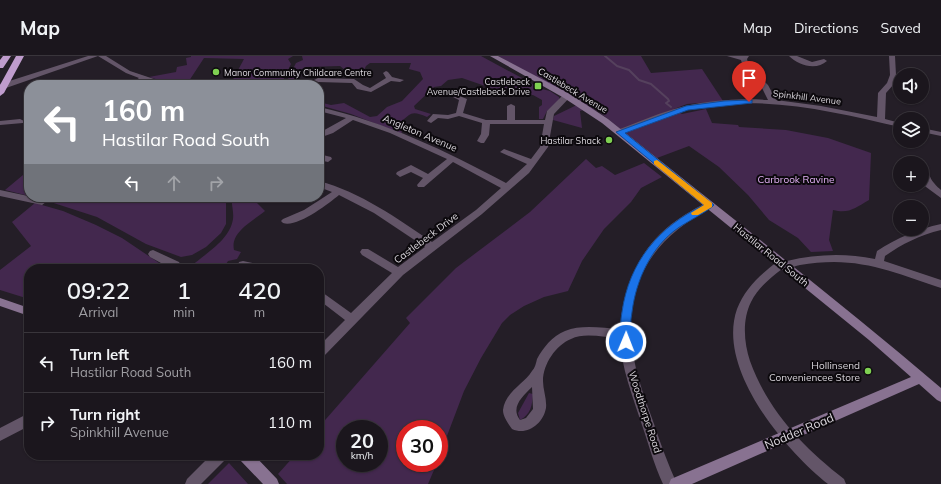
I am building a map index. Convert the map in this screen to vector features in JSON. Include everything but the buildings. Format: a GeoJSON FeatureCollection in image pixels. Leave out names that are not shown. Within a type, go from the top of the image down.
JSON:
{"type":"FeatureCollection","features":[{"type":"Feature","properties":{"kind":"highway"},"geometry":{"type":"LineString","coordinates":[[0,66],[7,56]]}},
{"type":"Feature","properties":{"kind":"highway"},"geometry":{"type":"LineString","coordinates":[[2,89],[20,56]]}},
{"type":"Feature","properties":{"kind":"street"},"geometry":{"type":"LineString","coordinates":[[27,80],[95,56]]}},
{"type":"Feature","properties":{"kind":"street"},"geometry":{"type":"LineString","coordinates":[[101,56],[120,68],[151,80]]}},
{"type":"Feature","properties":{"kind":"street","name":"Castlebeck Avenue"},"geometry":{"type":"LineString","coordinates":[[493,56],[567,96],[620,132]]}},
{"type":"Feature","properties":{"kind":"street"},"geometry":{"type":"LineString","coordinates":[[730,56],[745,58],[746,67],[766,87],[773,102]]}},
{"type":"Feature","properties":{"kind":"street"},"geometry":{"type":"LineString","coordinates":[[792,56],[813,65],[824,61]]}},
{"type":"Feature","properties":{"kind":"street"},"geometry":{"type":"LineString","coordinates":[[882,121],[882,93],[890,84],[893,75],[892,56]]}},
{"type":"Feature","properties":{"kind":"street"},"geometry":{"type":"LineString","coordinates":[[318,80],[321,71]]}},
{"type":"Feature","properties":{"kind":"street"},"geometry":{"type":"LineString","coordinates":[[371,90],[388,76],[400,80]]}},
{"type":"Feature","properties":{"kind":"street"},"geometry":{"type":"LineString","coordinates":[[2,89],[24,81]]}},
{"type":"Feature","properties":{"kind":"street"},"geometry":{"type":"LineString","coordinates":[[324,83],[354,81],[360,86],[371,90],[376,96]]}},
{"type":"Feature","properties":{"kind":"street","name":"Castlebeck Drive"},"geometry":{"type":"LineString","coordinates":[[324,348],[399,272],[431,246],[479,212],[508,188],[533,163],[544,147],[548,117],[567,96]]}},
{"type":"Feature","properties":{"kind":"street"},"geometry":{"type":"LineString","coordinates":[[457,97],[463,100],[459,114]]}},
{"type":"Feature","properties":{"kind":"street"},"geometry":{"type":"LineString","coordinates":[[554,109],[577,102]]}},
{"type":"Feature","properties":{"kind":"street","name":"Spinkhill Avenue"},"geometry":{"type":"LineString","coordinates":[[620,132],[686,108],[732,102],[773,102],[831,110],[893,123]]}},
{"type":"Feature","properties":{"kind":"street"},"geometry":{"type":"LineString","coordinates":[[511,106],[511,121]]}},
{"type":"Feature","properties":{"kind":"street","name":"Angleton Avenue"},"geometry":{"type":"LineString","coordinates":[[324,110],[351,118],[406,138],[452,159],[508,188]]}},
{"type":"Feature","properties":{"kind":"street"},"geometry":{"type":"LineString","coordinates":[[431,121],[436,116],[448,117],[459,114],[486,122],[548,122]]}},
{"type":"Feature","properties":{"kind":"street"},"geometry":{"type":"LineString","coordinates":[[324,134],[351,118]]}},
{"type":"Feature","properties":{"kind":"street"},"geometry":{"type":"LineString","coordinates":[[0,123],[20,121]]}},
{"type":"Feature","properties":{"kind":"street"},"geometry":{"type":"LineString","coordinates":[[481,141],[485,135],[486,122]]}},
{"type":"Feature","properties":{"kind":"street"},"geometry":{"type":"LineString","coordinates":[[929,131],[941,134]]}},
{"type":"Feature","properties":{"kind":"street","name":"Hastilar Road South"},"geometry":{"type":"LineString","coordinates":[[620,132],[874,337],[941,396]]}},
{"type":"Feature","properties":{"kind":"street"},"geometry":{"type":"LineString","coordinates":[[504,152],[533,163]]}},
{"type":"Feature","properties":{"kind":"street"},"geometry":{"type":"LineString","coordinates":[[421,185],[452,159]]}},
{"type":"Feature","properties":{"kind":"street"},"geometry":{"type":"LineString","coordinates":[[400,174],[411,168],[429,178]]}},
{"type":"Feature","properties":{"kind":"street"},"geometry":{"type":"LineString","coordinates":[[929,185],[941,195]]}},
{"type":"Feature","properties":{"kind":"street"},"geometry":{"type":"LineString","coordinates":[[324,186],[339,190],[395,220],[431,246]]}},
{"type":"Feature","properties":{"kind":"street"},"geometry":{"type":"LineString","coordinates":[[286,221],[303,221],[339,190]]}},
{"type":"Feature","properties":{"kind":"street"},"geometry":{"type":"LineString","coordinates":[[0,193],[24,198]]}},
{"type":"Feature","properties":{"kind":"street","name":"Woodthorpe Road"},"geometry":{"type":"LineString","coordinates":[[677,484],[637,393],[629,362],[626,334],[627,312],[631,292],[638,272],[649,253],[659,240],[674,227],[697,211],[710,205]]}},
{"type":"Feature","properties":{"kind":"street"},"geometry":{"type":"LineString","coordinates":[[879,263],[880,254],[898,242],[914,234],[941,227]]}},
{"type":"Feature","properties":{"kind":"street"},"geometry":{"type":"LineString","coordinates":[[363,251],[399,272]]}},
{"type":"Feature","properties":{"kind":"street"},"geometry":{"type":"LineString","coordinates":[[153,254],[173,264]]}},
{"type":"Feature","properties":{"kind":"street"},"geometry":{"type":"LineString","coordinates":[[839,484],[809,459],[787,436],[768,412],[758,396],[747,373],[741,349],[739,331],[744,304],[763,279],[784,265],[803,260],[839,257],[879,263],[941,284]]}},
{"type":"Feature","properties":{"kind":"street"},"geometry":{"type":"LineString","coordinates":[[324,298],[351,319]]}},
{"type":"Feature","properties":{"kind":"street"},"geometry":{"type":"LineString","coordinates":[[0,302],[24,310]]}},
{"type":"Feature","properties":{"kind":"street"},"geometry":{"type":"LineString","coordinates":[[537,374],[544,358],[552,347],[567,335],[578,333],[626,334]]}},
{"type":"Feature","properties":{"kind":"street","name":"Nodder Road"},"geometry":{"type":"LineString","coordinates":[[677,484],[921,378]]}},
{"type":"Feature","properties":{"kind":"street"},"geometry":{"type":"LineString","coordinates":[[0,435],[24,422]]}},
{"type":"Feature","properties":{"kind":"street"},"geometry":{"type":"LineString","coordinates":[[192,484],[215,460]]}},
{"type":"Feature","properties":{"kind":"street"},"geometry":{"type":"LineString","coordinates":[[250,460],[272,484]]}},
{"type":"Feature","properties":{"kind":"green space"},"geometry":{"type":"Polygon","coordinates":[[[293,56],[288,59],[291,64],[283,80],[233,80],[244,59],[204,58],[190,80],[159,80],[149,77],[176,72],[177,67],[187,65],[186,58],[293,56]]]}},
{"type":"Feature","properties":{"kind":"green space"},"geometry":{"type":"Polygon","coordinates":[[[302,56],[481,56],[542,89],[550,91],[559,97],[560,102],[547,111],[543,119],[539,119],[539,107],[542,105],[542,100],[533,95],[517,95],[511,91],[494,89],[462,78],[448,80],[441,86],[434,87],[414,106],[415,109],[431,114],[427,117],[415,113],[410,115],[400,123],[402,134],[351,114],[324,106],[324,103],[331,105],[344,103],[370,117],[377,116],[387,107],[402,101],[423,79],[420,72],[409,69],[411,63],[370,63],[364,70],[345,70],[340,66],[306,67],[302,69],[300,74],[302,74],[295,80],[288,80],[296,63],[303,60],[302,56]]]}},
{"type":"Feature","properties":{"kind":"green space","name":"Carbrook Ravine"},"geometry":{"type":"Polygon","coordinates":[[[498,56],[641,56],[651,73],[702,69],[723,101],[687,104],[674,109],[682,114],[706,109],[712,123],[738,125],[739,127],[786,130],[828,138],[871,153],[869,200],[848,211],[833,210],[829,240],[833,251],[811,252],[798,238],[769,220],[748,195],[719,167],[689,146],[657,158],[599,112],[589,108],[580,111],[582,128],[553,120],[554,116],[583,102],[498,56]]]}},
{"type":"Feature","properties":{"kind":"green space"},"geometry":{"type":"Polygon","coordinates":[[[586,159],[596,168],[602,166],[615,175],[644,163],[662,177],[641,188],[631,202],[604,229],[582,261],[568,291],[544,297],[524,306],[510,315],[502,323],[481,358],[464,391],[448,433],[448,420],[396,420],[396,472],[433,472],[428,484],[287,484],[278,474],[291,460],[324,460],[324,421],[410,323],[406,318],[456,268],[530,212],[586,159]]]}},
{"type":"Feature","properties":{"kind":"green space"},"geometry":{"type":"Polygon","coordinates":[[[24,174],[24,195],[5,190],[24,174]]]}},
{"type":"Feature","properties":{"kind":"green space"},"geometry":{"type":"Polygon","coordinates":[[[50,202],[226,202],[226,224],[221,233],[206,247],[192,255],[181,257],[146,244],[97,217],[50,202]]]}},
{"type":"Feature","properties":{"kind":"green space"},"geometry":{"type":"Polygon","coordinates":[[[232,202],[256,202],[265,211],[239,232],[235,238],[234,250],[241,252],[237,259],[228,261],[226,264],[194,264],[216,246],[227,234],[231,227],[233,214],[232,202]]]}},
{"type":"Feature","properties":{"kind":"green space"},"geometry":{"type":"Polygon","coordinates":[[[35,203],[63,211],[96,225],[122,238],[161,264],[24,264],[24,297],[0,290],[0,270],[31,246],[12,222],[35,203]]]}},
{"type":"Feature","properties":{"kind":"green space"},"geometry":{"type":"Polygon","coordinates":[[[529,393],[533,394],[529,412],[520,420],[518,413],[529,393]]]}},
{"type":"Feature","properties":{"kind":"green space"},"geometry":{"type":"Polygon","coordinates":[[[229,463],[248,484],[208,484],[229,463]]]}},
{"type":"Feature","properties":{"kind":"waterway"},"geometry":{"type":"LineString","coordinates":[[605,56],[617,66],[629,70],[639,80],[651,84],[668,99],[669,101],[666,103],[671,107]]}},
{"type":"Feature","properties":{"kind":"slow traffic"},"geometry":{"type":"LineString","coordinates":[[657,162],[710,205],[695,213]]}},
{"type":"Feature","properties":{"kind":"place","name":"Manor Community Childcare Centre"},"geometry":{"type":"Point","coordinates":[216,72]}},
{"type":"Feature","properties":{"kind":"place","name":"Castlebeck Avenue/Castlebeck Drive"},"geometry":{"type":"Point","coordinates":[538,86]}},
{"type":"Feature","properties":{"kind":"place","name":"Hastilar Shack"},"geometry":{"type":"Point","coordinates":[609,140]}},
{"type":"Feature","properties":{"kind":"place","name":"Hollinsend Conveniencee Store"},"geometry":{"type":"Point","coordinates":[868,371]}},
{"type":"Feature","properties":{"kind":"route"},"geometry":{"type":"LineString","coordinates":[[626,342],[627,312],[631,292],[638,272],[649,253],[659,240],[674,227],[697,211],[710,205],[620,132],[686,108],[724,103],[749,102]]}}]}
